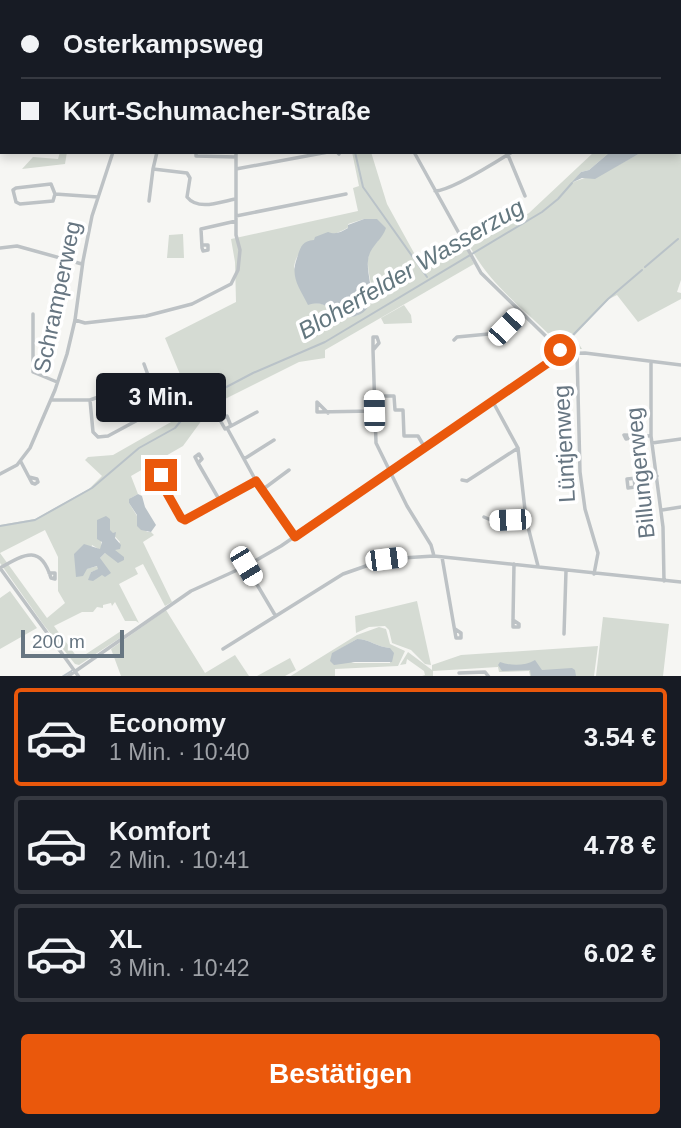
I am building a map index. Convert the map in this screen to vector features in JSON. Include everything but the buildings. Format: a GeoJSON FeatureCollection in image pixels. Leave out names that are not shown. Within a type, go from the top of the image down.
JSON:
{"type":"FeatureCollection","features":[{"type":"Feature","properties":{"kind":"street","name":"Schramperweg"},"geometry":{"type":"LineString","coordinates":[[21,462],[35,440],[57,382],[75,320],[82,264],[92,216],[112,154]]}},
{"type":"Feature","properties":{"kind":"street"},"geometry":{"type":"LineString","coordinates":[[149,201],[157,154]]}},
{"type":"Feature","properties":{"kind":"street"},"geometry":{"type":"LineString","coordinates":[[75,320],[85,323],[105,322],[146,316],[192,304],[231,284],[239,262],[240,250],[236,235],[236,155],[197,154]]}},
{"type":"Feature","properties":{"kind":"street"},"geometry":{"type":"LineString","coordinates":[[236,169],[317,154]]}},
{"type":"Feature","properties":{"kind":"street"},"geometry":{"type":"LineString","coordinates":[[415,154],[488,282],[560,350],[561,354]]}},
{"type":"Feature","properties":{"kind":"street"},"geometry":{"type":"LineString","coordinates":[[435,191],[451,186],[508,154]]}},
{"type":"Feature","properties":{"kind":"street"},"geometry":{"type":"LineString","coordinates":[[510,154],[525,196]]}},
{"type":"Feature","properties":{"kind":"street"},"geometry":{"type":"LineString","coordinates":[[153,169],[187,173],[190,178],[187,197],[192,203],[198,205],[235,199]]}},
{"type":"Feature","properties":{"kind":"street"},"geometry":{"type":"LineString","coordinates":[[51,184],[55,194],[53,201],[20,204],[16,202],[13,190],[51,184]]}},
{"type":"Feature","properties":{"kind":"street"},"geometry":{"type":"LineString","coordinates":[[55,194],[98,197]]}},
{"type":"Feature","properties":{"kind":"street"},"geometry":{"type":"LineString","coordinates":[[202,245],[201,229],[346,194]]}},
{"type":"Feature","properties":{"kind":"street"},"geometry":{"type":"LineString","coordinates":[[0,248],[17,246],[82,264]]}},
{"type":"Feature","properties":{"kind":"street"},"geometry":{"type":"LineString","coordinates":[[454,340],[457,337],[499,332],[521,313]]}},
{"type":"Feature","properties":{"kind":"street"},"geometry":{"type":"LineString","coordinates":[[33,314],[33,372],[57,382]]}},
{"type":"Feature","properties":{"kind":"street"},"geometry":{"type":"LineString","coordinates":[[373,350],[376,443],[431,545],[434,556]]}},
{"type":"Feature","properties":{"kind":"street"},"geometry":{"type":"LineString","coordinates":[[68,676],[189,593],[246,566],[295,537],[561,354],[577,353],[681,365]]}},
{"type":"Feature","properties":{"kind":"street","name":"Lüntjenweg"},"geometry":{"type":"LineString","coordinates":[[577,353],[580,472],[583,502],[598,553],[594,574]]}},
{"type":"Feature","properties":{"kind":"street","name":"Billungerweg"},"geometry":{"type":"LineString","coordinates":[[651,362],[651,443],[662,510],[664,581]]}},
{"type":"Feature","properties":{"kind":"street"},"geometry":{"type":"LineString","coordinates":[[90,400],[93,432],[98,437],[108,436],[160,408],[144,364]]}},
{"type":"Feature","properties":{"kind":"street"},"geometry":{"type":"LineString","coordinates":[[51,400],[90,400],[149,379]]}},
{"type":"Feature","properties":{"kind":"street"},"geometry":{"type":"LineString","coordinates":[[374,396],[394,396],[395,410],[403,410],[404,436],[418,436],[425,448]]}},
{"type":"Feature","properties":{"kind":"street"},"geometry":{"type":"LineString","coordinates":[[493,401],[518,448],[526,519],[538,567]]}},
{"type":"Feature","properties":{"kind":"street"},"geometry":{"type":"LineString","coordinates":[[328,412],[374,411]]}},
{"type":"Feature","properties":{"kind":"street"},"geometry":{"type":"LineString","coordinates":[[257,412],[229,427],[256,481],[295,537]]}},
{"type":"Feature","properties":{"kind":"street"},"geometry":{"type":"LineString","coordinates":[[634,437],[651,436]]}},
{"type":"Feature","properties":{"kind":"street"},"geometry":{"type":"LineString","coordinates":[[651,443],[681,439]]}},
{"type":"Feature","properties":{"kind":"street"},"geometry":{"type":"LineString","coordinates":[[244,459],[274,440]]}},
{"type":"Feature","properties":{"kind":"street"},"geometry":{"type":"LineString","coordinates":[[462,480],[467,481],[518,448]]}},
{"type":"Feature","properties":{"kind":"street"},"geometry":{"type":"LineString","coordinates":[[0,474],[21,462],[29,477]]}},
{"type":"Feature","properties":{"kind":"street"},"geometry":{"type":"LineString","coordinates":[[198,463],[220,501]]}},
{"type":"Feature","properties":{"kind":"street"},"geometry":{"type":"LineString","coordinates":[[262,490],[289,470]]}},
{"type":"Feature","properties":{"kind":"street"},"geometry":{"type":"LineString","coordinates":[[634,478],[657,476]]}},
{"type":"Feature","properties":{"kind":"street"},"geometry":{"type":"LineString","coordinates":[[163,486],[184,520],[256,481]]}},
{"type":"Feature","properties":{"kind":"street"},"geometry":{"type":"LineString","coordinates":[[662,510],[681,507]]}},
{"type":"Feature","properties":{"kind":"street"},"geometry":{"type":"LineString","coordinates":[[484,517],[493,521],[526,519]]}},
{"type":"Feature","properties":{"kind":"street"},"geometry":{"type":"LineString","coordinates":[[49,573],[43,558],[38,555],[30,555],[0,568],[78,676]]}},
{"type":"Feature","properties":{"kind":"street"},"geometry":{"type":"LineString","coordinates":[[223,649],[355,568],[386,559],[434,556],[681,582]]}},
{"type":"Feature","properties":{"kind":"street"},"geometry":{"type":"LineString","coordinates":[[442,557],[455,629]]}},
{"type":"Feature","properties":{"kind":"street"},"geometry":{"type":"LineString","coordinates":[[513,620],[514,564]]}},
{"type":"Feature","properties":{"kind":"street"},"geometry":{"type":"LineString","coordinates":[[246,566],[275,616]]}},
{"type":"Feature","properties":{"kind":"street"},"geometry":{"type":"LineString","coordinates":[[564,634],[566,571]]}},
{"type":"Feature","properties":{"kind":"street"},"geometry":{"type":"LineString","coordinates":[[459,673],[485,672],[488,676]]}},
{"type":"Feature","properties":{"kind":"shaded area"},"geometry":{"type":"Polygon","coordinates":[[[59,154],[67,154],[65,164],[22,169],[33,157],[58,159],[59,154]]]}},
{"type":"Feature","properties":{"kind":"shaded area"},"geometry":{"type":"Polygon","coordinates":[[[352,154],[372,154],[387,204],[424,271],[466,249],[474,264],[325,350],[325,358],[299,362],[213,405],[183,446],[131,476],[138,494],[131,498],[129,503],[147,532],[154,535],[143,542],[172,602],[165,606],[143,564],[135,568],[138,574],[119,584],[139,623],[125,621],[115,602],[112,606],[111,603],[103,605],[103,608],[97,607],[93,612],[82,612],[54,626],[80,658],[121,631],[123,636],[79,665],[75,664],[0,563],[0,553],[0,525],[35,519],[89,489],[102,476],[85,460],[88,457],[113,455],[171,422],[177,408],[194,401],[165,338],[236,302],[235,262],[231,239],[358,211],[353,188],[359,186],[352,154]],[[364,219],[348,224],[349,227],[308,245],[302,251],[294,267],[312,303],[319,303],[349,316],[357,316],[372,289],[368,257],[378,241],[377,219],[364,219]],[[110,520],[97,521],[102,547],[100,550],[92,545],[86,569],[98,566],[99,569],[91,572],[89,580],[102,574],[100,558],[105,553],[121,557],[114,550],[120,542],[109,530],[110,520]],[[45,530],[0,553],[47,618],[65,603],[58,591],[58,557],[45,530]]]}},
{"type":"Feature","properties":{"kind":"shaded area"},"geometry":{"type":"Polygon","coordinates":[[[592,154],[608,154],[589,170],[581,172],[573,182],[611,169],[638,154],[681,154],[681,280],[677,292],[681,293],[681,299],[638,322],[617,295],[609,299],[574,336],[582,349],[563,349],[490,276],[470,247],[529,213],[592,154]]]}},
{"type":"Feature","properties":{"kind":"shaded area"},"geometry":{"type":"Polygon","coordinates":[[[608,154],[639,154],[595,179],[582,178],[571,183],[581,172],[589,170],[608,154]]]}},
{"type":"Feature","properties":{"kind":"shaded area"},"geometry":{"type":"Polygon","coordinates":[[[364,219],[377,219],[386,228],[369,256],[371,299],[364,312],[339,319],[326,306],[308,305],[296,282],[295,265],[304,243],[328,232],[341,232],[348,228],[348,225],[364,219]]]}},
{"type":"Feature","properties":{"kind":"shaded area"},"geometry":{"type":"Polygon","coordinates":[[[183,234],[184,258],[167,258],[169,235],[183,234]]]}},
{"type":"Feature","properties":{"kind":"shaded area"},"geometry":{"type":"Polygon","coordinates":[[[404,305],[411,315],[412,323],[384,324],[381,318],[404,305]]]}},
{"type":"Feature","properties":{"kind":"shaded area"},"geometry":{"type":"Polygon","coordinates":[[[138,494],[142,496],[156,525],[151,532],[141,530],[137,526],[137,515],[129,503],[129,499],[138,494]]]}},
{"type":"Feature","properties":{"kind":"shaded area"},"geometry":{"type":"Polygon","coordinates":[[[106,516],[110,519],[110,530],[116,532],[115,538],[121,545],[120,549],[115,550],[124,560],[118,563],[105,553],[100,558],[111,573],[93,581],[88,580],[91,572],[98,569],[97,566],[87,569],[83,576],[76,577],[74,554],[84,544],[100,549],[102,542],[97,539],[97,520],[106,516]]]}},
{"type":"Feature","properties":{"kind":"shaded area"},"geometry":{"type":"Polygon","coordinates":[[[10,591],[37,628],[0,649],[0,598],[10,591]]]}},
{"type":"Feature","properties":{"kind":"shaded area"},"geometry":{"type":"Polygon","coordinates":[[[417,601],[431,665],[425,664],[411,650],[392,643],[389,630],[385,626],[369,627],[356,633],[355,616],[417,601]]]}},
{"type":"Feature","properties":{"kind":"shaded area"},"geometry":{"type":"Polygon","coordinates":[[[166,610],[205,673],[235,655],[249,676],[121,676],[111,649],[166,610]]]}},
{"type":"Feature","properties":{"kind":"shaded area"},"geometry":{"type":"Polygon","coordinates":[[[603,617],[669,624],[663,676],[596,676],[603,617]]]}},
{"type":"Feature","properties":{"kind":"shaded area"},"geometry":{"type":"Polygon","coordinates":[[[379,627],[386,629],[390,644],[405,651],[398,666],[335,669],[335,676],[291,676],[357,635],[379,627]],[[357,639],[333,653],[353,663],[390,663],[390,648],[357,639]]]}},
{"type":"Feature","properties":{"kind":"shaded area"},"geometry":{"type":"Polygon","coordinates":[[[357,639],[390,648],[394,653],[392,662],[334,665],[330,661],[332,653],[357,639]]]}},
{"type":"Feature","properties":{"kind":"shaded area"},"geometry":{"type":"Polygon","coordinates":[[[598,646],[594,676],[530,676],[529,671],[499,672],[498,667],[433,671],[433,676],[422,676],[425,675],[424,671],[407,659],[406,664],[400,665],[408,652],[432,670],[432,665],[461,655],[598,646]]]}},
{"type":"Feature","properties":{"kind":"shaded area"},"geometry":{"type":"Polygon","coordinates":[[[290,658],[296,670],[285,676],[257,676],[290,658]]]}},
{"type":"Feature","properties":{"kind":"shaded area"},"geometry":{"type":"Polygon","coordinates":[[[535,660],[542,670],[572,668],[576,676],[531,676],[530,670],[502,671],[498,665],[500,662],[518,665],[535,660]]]}},
{"type":"Feature","properties":{"kind":"waterway"},"geometry":{"type":"LineString","coordinates":[[355,154],[363,187],[427,277]]}},
{"type":"Feature","properties":{"kind":"waterway","name":"Bloherfelder Wasserzug"},"geometry":{"type":"LineString","coordinates":[[0,526],[35,520],[92,488],[139,448],[175,428],[196,403],[253,373],[325,342],[542,212],[572,183]]}},
{"type":"Feature","properties":{"kind":"waterway"},"geometry":{"type":"LineString","coordinates":[[645,267],[678,239]]}},
{"type":"Feature","properties":{"kind":"waterway"},"geometry":{"type":"LineString","coordinates":[[573,335],[608,299],[642,270]]}},
{"type":"Feature","properties":{"kind":"waterway"},"geometry":{"type":"LineString","coordinates":[[64,676],[73,670]]}},
{"type":"Feature","properties":{"kind":"route"},"geometry":{"type":"LineString","coordinates":[[161,475],[159,479],[181,518],[185,520],[256,481],[295,537],[561,354],[560,350]]}}]}
